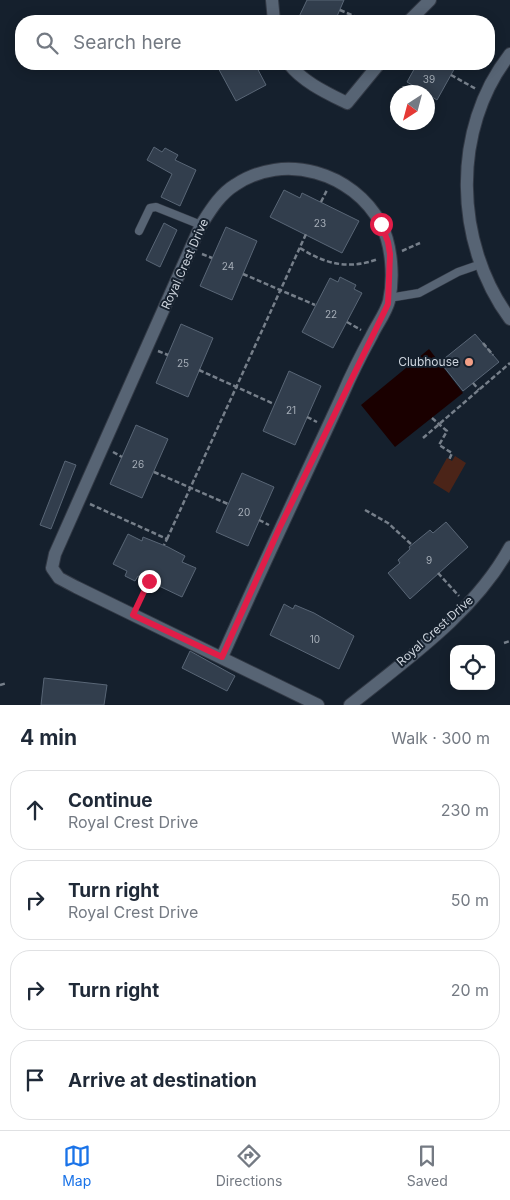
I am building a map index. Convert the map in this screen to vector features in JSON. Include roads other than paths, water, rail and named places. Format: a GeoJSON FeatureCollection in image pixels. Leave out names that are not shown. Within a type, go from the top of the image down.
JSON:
{"type":"FeatureCollection","features":[{"type":"Feature","properties":{"kind":"street"},"geometry":{"type":"LineString","coordinates":[[272,0],[273,15]]}},
{"type":"Feature","properties":{"kind":"street"},"geometry":{"type":"LineString","coordinates":[[415,15],[430,0]]}},
{"type":"Feature","properties":{"kind":"street"},"geometry":{"type":"LineString","coordinates":[[510,54],[500,67],[486,94],[471,136],[466,179],[471,223],[481,264],[501,307],[510,318]]}},
{"type":"Feature","properties":{"kind":"street"},"geometry":{"type":"LineString","coordinates":[[294,70],[318,88],[347,103],[374,70]]}},
{"type":"Feature","properties":{"kind":"street","name":"Royal Crest Drive"},"geometry":{"type":"LineString","coordinates":[[222,657],[279,529],[389,298],[390,254],[388,242],[381,224],[373,211],[353,191],[332,177],[318,172],[294,168],[259,173],[234,185],[213,207],[201,225],[55,554],[52,568],[59,578],[318,705]]}},
{"type":"Feature","properties":{"kind":"street","name":"Royal Crest Drive"},"geometry":{"type":"LineString","coordinates":[[350,705],[433,637],[466,605],[486,584],[510,547]]}},
{"type":"Feature","properties":{"kind":"lane"},"geometry":{"type":"LineString","coordinates":[[140,230],[150,208],[156,207],[201,225]]}},
{"type":"Feature","properties":{"kind":"lane"},"geometry":{"type":"LineString","coordinates":[[389,298],[419,293],[458,272],[481,264]]}},
{"type":"Feature","properties":{"kind":"place","name":"Clubhouse"},"geometry":{"type":"Point","coordinates":[469,362]}}]}
